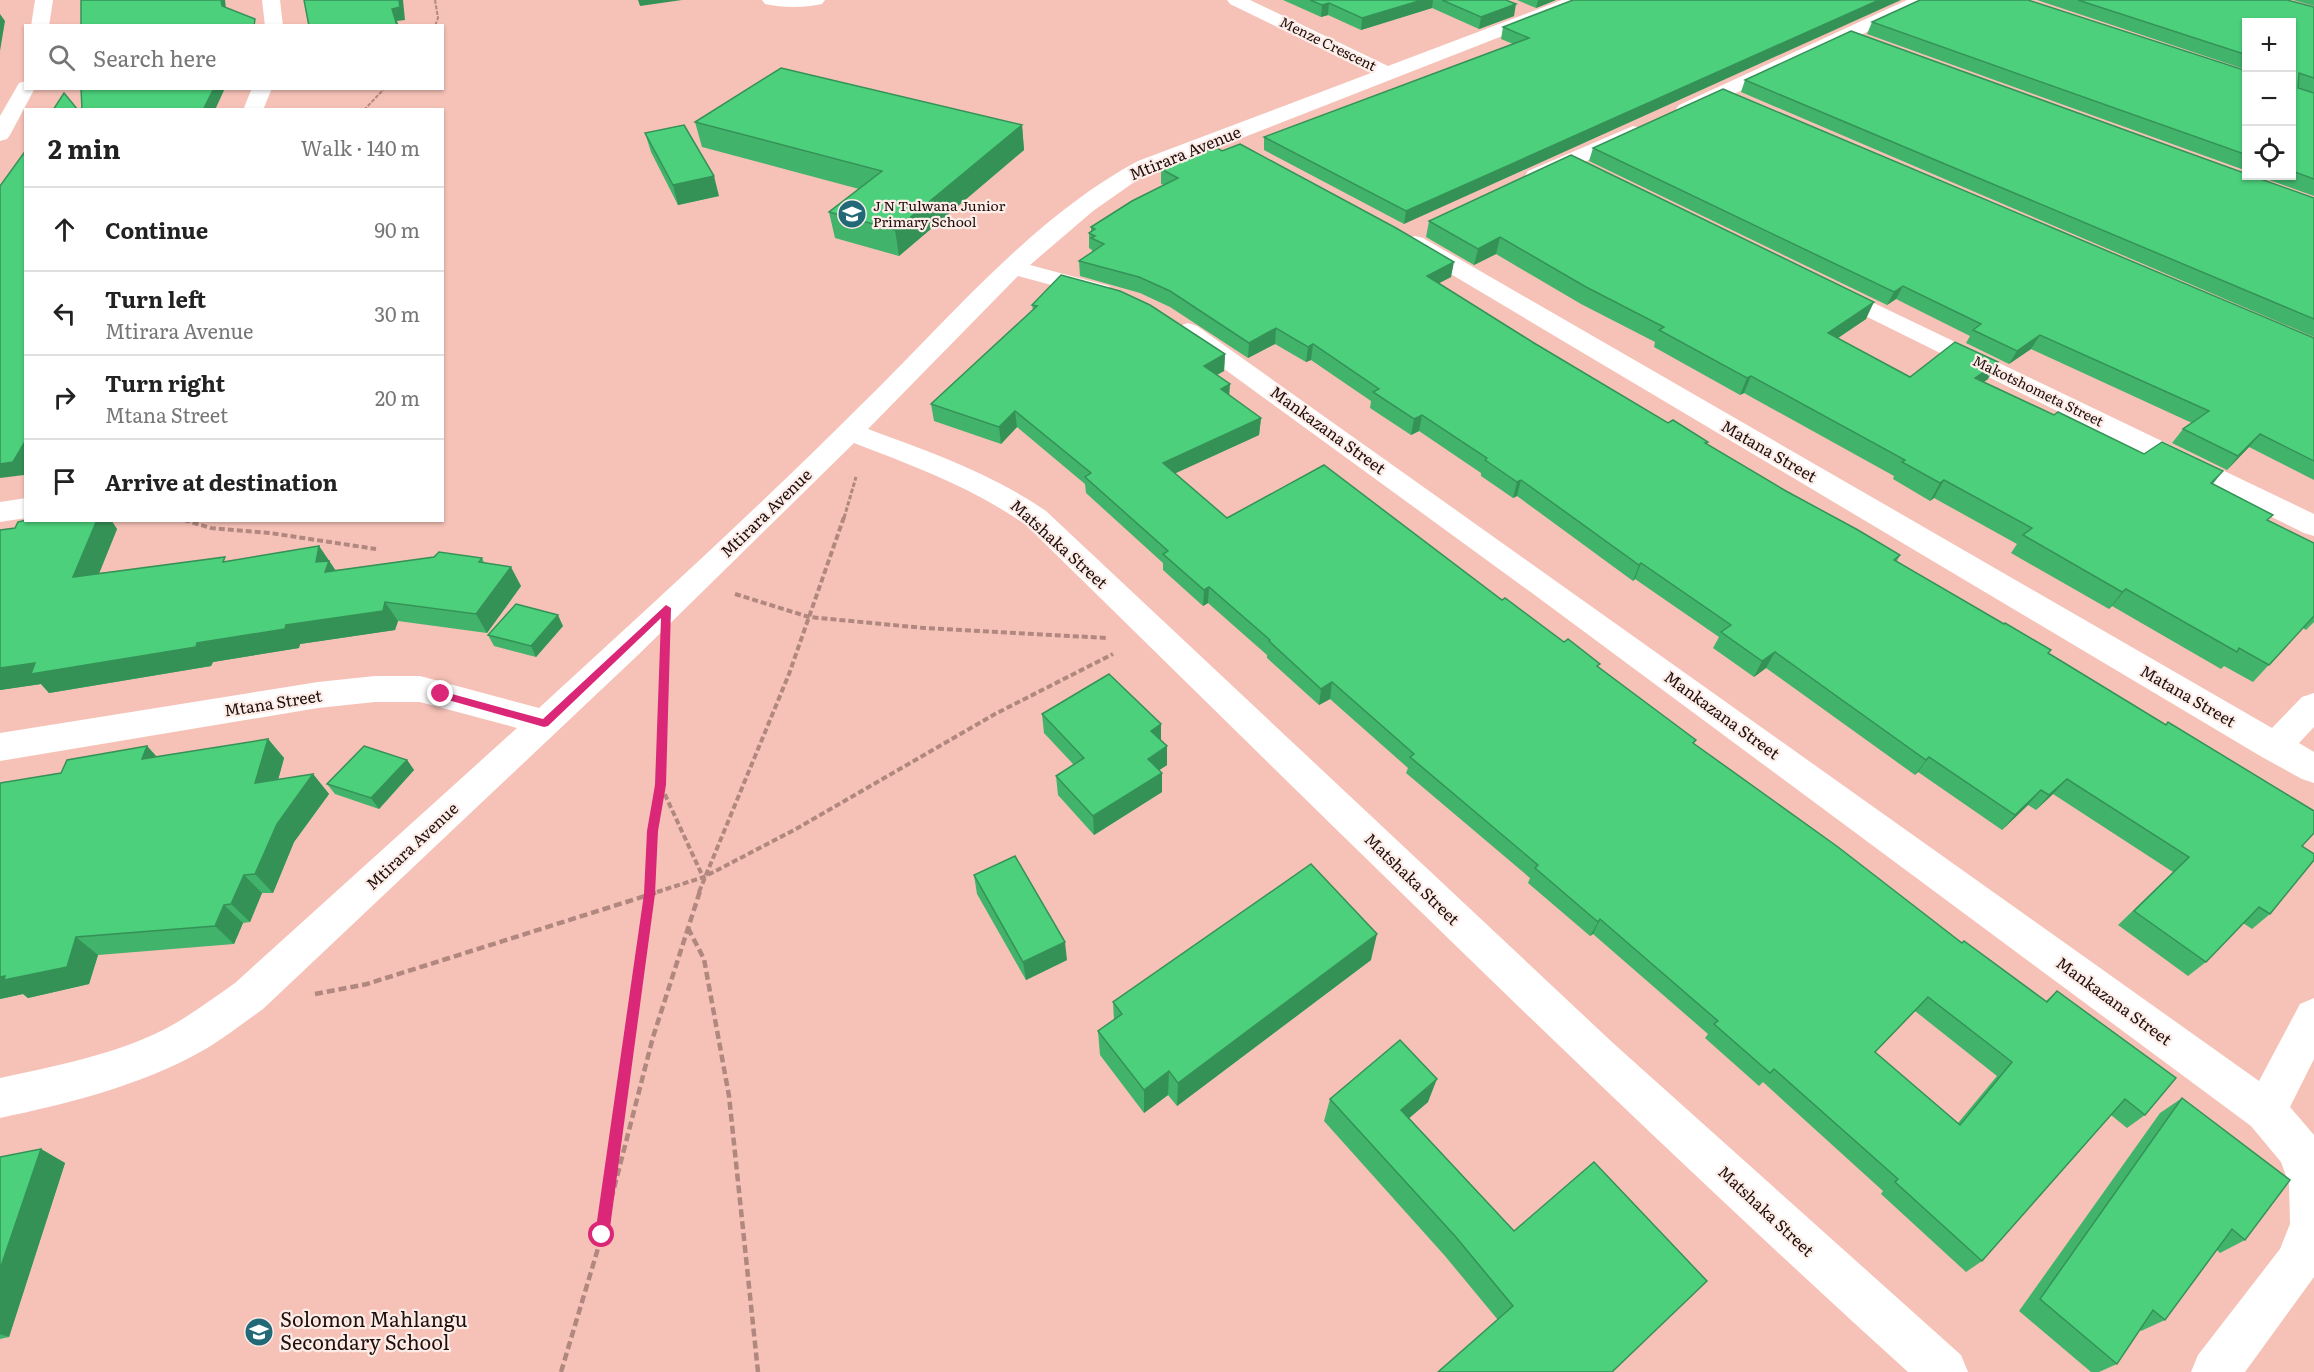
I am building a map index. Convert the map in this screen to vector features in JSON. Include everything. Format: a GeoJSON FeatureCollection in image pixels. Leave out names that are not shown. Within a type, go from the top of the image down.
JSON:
{"type":"FeatureCollection","features":[{"type":"Feature","properties":{"kind":"street"},"geometry":{"type":"LineString","coordinates":[[40,24],[44,0]]}},
{"type":"Feature","properties":{"kind":"street"},"geometry":{"type":"LineString","coordinates":[[270,0],[274,24]]}},
{"type":"Feature","properties":{"kind":"street"},"geometry":{"type":"LineString","coordinates":[[771,0],[810,1]]}},
{"type":"Feature","properties":{"kind":"street","name":"Menze Crescent"},"geometry":{"type":"LineString","coordinates":[[1236,0],[1387,73]]}},
{"type":"Feature","properties":{"kind":"street","name":"Mtirara Avenue"},"geometry":{"type":"LineString","coordinates":[[0,1098],[64,1084],[138,1060],[200,1031],[240,1003],[695,581],[858,435],[1012,267],[1096,196],[1120,179],[1146,166],[1387,73],[1525,12],[1578,0]]}},
{"type":"Feature","properties":{"kind":"street"},"geometry":{"type":"LineString","coordinates":[[1517,185],[1921,0]]}},
{"type":"Feature","properties":{"kind":"street"},"geometry":{"type":"LineString","coordinates":[[1844,34],[1877,46]]}},
{"type":"Feature","properties":{"kind":"street"},"geometry":{"type":"LineString","coordinates":[[0,135],[24,90]]}},
{"type":"Feature","properties":{"kind":"street"},"geometry":{"type":"LineString","coordinates":[[254,108],[261,90]]}},
{"type":"Feature","properties":{"kind":"street"},"geometry":{"type":"LineString","coordinates":[[1721,93],[1743,102]]}},
{"type":"Feature","properties":{"kind":"street"},"geometry":{"type":"LineString","coordinates":[[1221,138],[1251,154]]}},
{"type":"Feature","properties":{"kind":"street"},"geometry":{"type":"LineString","coordinates":[[1569,162],[1600,177]]}},
{"type":"Feature","properties":{"kind":"street","name":"Matana Street"},"geometry":{"type":"LineString","coordinates":[[1406,231],[2314,769]]}},
{"type":"Feature","properties":{"kind":"street"},"geometry":{"type":"LineString","coordinates":[[1012,267],[1130,300]]}},
{"type":"Feature","properties":{"kind":"street","name":"Makotshometa Street"},"geometry":{"type":"LineString","coordinates":[[1814,281],[2314,526]]}},
{"type":"Feature","properties":{"kind":"street","name":"Mankazana Street"},"geometry":{"type":"LineString","coordinates":[[1160,314],[1199,338],[1543,585],[2266,1112],[2298,1149],[2311,1184],[2313,1226],[2296,1265],[2215,1372]]}},
{"type":"Feature","properties":{"kind":"street","name":"Matshaka Street"},"geometry":{"type":"LineString","coordinates":[[858,435],[981,482],[1011,499],[1036,518],[1595,1054],[1944,1372]]}},
{"type":"Feature","properties":{"kind":"street"},"geometry":{"type":"LineString","coordinates":[[0,512],[24,508]]}},
{"type":"Feature","properties":{"kind":"street","name":"Mtana Street"},"geometry":{"type":"LineString","coordinates":[[0,747],[318,695],[375,688],[420,688],[544,723]]}},
{"type":"Feature","properties":{"kind":"street"},"geometry":{"type":"LineString","coordinates":[[2274,747],[2314,706]]}},
{"type":"Feature","properties":{"kind":"street"},"geometry":{"type":"LineString","coordinates":[[2266,1112],[2314,1017]]}},
{"type":"Feature","properties":{"kind":"path"},"geometry":{"type":"LineString","coordinates":[[435,0],[438,18],[436,24]]}},
{"type":"Feature","properties":{"kind":"path"},"geometry":{"type":"LineString","coordinates":[[366,108],[383,90]]}},
{"type":"Feature","properties":{"kind":"path"},"geometry":{"type":"LineString","coordinates":[[561,1372],[602,1235],[653,1037],[704,878],[789,674],[848,506],[858,435]]}},
{"type":"Feature","properties":{"kind":"path"},"geometry":{"type":"LineString","coordinates":[[191,522],[211,528],[270,533],[376,549]]}},
{"type":"Feature","properties":{"kind":"path"},"geometry":{"type":"LineString","coordinates":[[695,581],[809,617],[924,628],[1114,639]]}},
{"type":"Feature","properties":{"kind":"path"},"geometry":{"type":"LineString","coordinates":[[602,1235],[649,894],[652,831],[660,785],[666,608]]}},
{"type":"Feature","properties":{"kind":"path"},"geometry":{"type":"LineString","coordinates":[[240,1003],[294,999],[367,984],[704,878],[796,829],[995,714],[1113,654]]}},
{"type":"Feature","properties":{"kind":"path"},"geometry":{"type":"LineString","coordinates":[[660,785],[704,878]]}},
{"type":"Feature","properties":{"kind":"path"},"geometry":{"type":"LineString","coordinates":[[688,928],[704,959],[729,1096],[758,1372]]}},
{"type":"Feature","properties":{"kind":"building"},"geometry":{"type":"Polygon","coordinates":[[[81,0],[221,0],[222,6],[255,19],[254,24],[81,24],[81,0]]]}},
{"type":"Feature","properties":{"kind":"building"},"geometry":{"type":"Polygon","coordinates":[[[304,0],[399,0],[400,7],[392,9],[396,24],[309,24],[304,0]]]}},
{"type":"Feature","properties":{"kind":"building"},"geometry":{"type":"Polygon","coordinates":[[[1310,0],[1422,0],[1362,18],[1329,3],[1322,5],[1310,0]]]}},
{"type":"Feature","properties":{"kind":"building"},"geometry":{"type":"Polygon","coordinates":[[[1442,0],[1506,0],[1516,4],[1481,17],[1442,0]]]}},
{"type":"Feature","properties":{"kind":"building"},"geometry":{"type":"Polygon","coordinates":[[[1573,0],[1879,0],[1406,211],[1264,137],[1529,38],[1503,27],[1573,0]]]}},
{"type":"Feature","properties":{"kind":"building"},"geometry":{"type":"Polygon","coordinates":[[[1920,0],[2028,0],[2242,69],[2242,153],[1872,22],[1920,0]]]}},
{"type":"Feature","properties":{"kind":"building"},"geometry":{"type":"Polygon","coordinates":[[[2078,0],[2287,0],[2314,7],[2314,78],[2299,73],[2298,88],[2314,93],[2314,179],[2296,172],[2296,18],[2242,18],[2242,53],[2078,0]]]}},
{"type":"Feature","properties":{"kind":"building"},"geometry":{"type":"Polygon","coordinates":[[[1851,31],[2242,172],[2242,180],[2263,180],[2314,198],[2314,319],[1745,80],[1851,31]]]}},
{"type":"Feature","properties":{"kind":"building"},"geometry":{"type":"Polygon","coordinates":[[[781,68],[1022,125],[895,230],[829,212],[882,171],[695,122],[781,68]]]}},
{"type":"Feature","properties":{"kind":"building"},"geometry":{"type":"Polygon","coordinates":[[[1723,89],[2314,338],[2314,461],[2260,434],[2238,456],[2183,429],[2209,411],[2040,335],[2017,351],[1973,330],[1981,324],[1903,286],[1894,292],[1593,148],[1723,89]]]}},
{"type":"Feature","properties":{"kind":"building"},"geometry":{"type":"Polygon","coordinates":[[[81,90],[213,90],[204,108],[82,108],[81,90]]]}},
{"type":"Feature","properties":{"kind":"building"},"geometry":{"type":"Polygon","coordinates":[[[64,93],[76,108],[54,108],[64,93]]]}},
{"type":"Feature","properties":{"kind":"building"},"geometry":{"type":"Polygon","coordinates":[[[684,125],[714,176],[673,185],[645,133],[684,125]]]}},
{"type":"Feature","properties":{"kind":"building"},"geometry":{"type":"Polygon","coordinates":[[[1240,144],[1454,262],[1427,276],[1534,343],[1668,423],[1673,420],[1708,442],[1705,443],[1900,555],[1894,560],[2051,650],[2048,653],[2166,725],[2168,722],[2314,811],[2314,833],[2302,846],[2314,854],[2314,860],[2270,914],[2259,907],[2206,962],[2134,911],[2189,857],[2067,779],[2049,795],[2041,790],[2015,815],[1929,757],[1926,760],[1775,652],[1762,661],[1721,632],[1731,625],[1641,563],[1639,565],[1521,480],[1517,482],[1485,460],[1487,458],[1422,415],[1414,419],[1373,392],[1379,389],[1313,344],[1308,347],[1276,328],[1249,343],[1170,291],[1139,277],[1079,261],[1104,244],[1091,238],[1095,236],[1089,233],[1095,229],[1091,227],[1132,201],[1178,178],[1161,169],[1214,146],[1222,151],[1240,144]]]}},
{"type":"Feature","properties":{"kind":"building"},"geometry":{"type":"Polygon","coordinates":[[[24,153],[24,443],[13,462],[0,464],[0,186],[24,153]]]}},
{"type":"Feature","properties":{"kind":"building"},"geometry":{"type":"Polygon","coordinates":[[[1571,155],[1874,302],[1828,333],[1910,377],[1955,342],[1998,362],[1975,378],[2054,415],[2058,412],[2144,454],[2162,442],[2223,471],[2211,483],[2273,515],[2267,520],[2314,543],[2314,616],[2269,665],[2239,648],[2237,652],[2126,589],[2122,592],[2023,535],[2032,528],[1944,480],[1940,483],[1902,462],[1905,460],[1751,376],[1747,378],[1659,330],[1664,327],[1586,287],[1500,237],[1478,249],[1429,221],[1571,155]]]}},
{"type":"Feature","properties":{"kind":"building"},"geometry":{"type":"Polygon","coordinates":[[[1061,275],[1120,291],[1150,305],[1225,354],[1204,366],[1230,384],[1221,389],[1261,418],[1163,463],[1227,518],[1324,465],[1502,600],[1505,598],[1564,642],[1568,639],[1600,664],[1597,666],[1696,740],[1693,743],[1838,847],[1962,943],[1964,941],[2047,1002],[2057,991],[2176,1078],[2145,1115],[2125,1099],[1982,1261],[1895,1182],[1898,1179],[1774,1069],[1770,1073],[1714,1024],[1718,1021],[1600,919],[1598,922],[1535,868],[1538,865],[1410,757],[1414,754],[1332,682],[1321,689],[1270,640],[1209,587],[1204,590],[1163,554],[1168,551],[1085,477],[1091,473],[1015,411],[999,427],[931,404],[1037,306],[1032,305],[1061,275]],[[1928,997],[1875,1052],[1960,1125],[2012,1062],[1928,997]]]}},
{"type":"Feature","properties":{"kind":"building"},"geometry":{"type":"Polygon","coordinates":[[[18,522],[96,522],[73,577],[225,557],[223,562],[319,546],[316,562],[329,561],[325,572],[434,557],[439,552],[482,558],[479,562],[511,567],[476,614],[385,602],[383,611],[286,625],[285,629],[197,643],[196,647],[31,674],[35,663],[0,668],[0,530],[15,528],[18,522]]]}},
{"type":"Feature","properties":{"kind":"building"},"geometry":{"type":"Polygon","coordinates":[[[516,604],[558,615],[531,646],[488,635],[516,604]]]}},
{"type":"Feature","properties":{"kind":"building"},"geometry":{"type":"Polygon","coordinates":[[[1109,674],[1161,724],[1151,731],[1167,746],[1148,759],[1162,773],[1093,816],[1056,776],[1084,758],[1042,714],[1109,674]]]}},
{"type":"Feature","properties":{"kind":"building"},"geometry":{"type":"Polygon","coordinates":[[[268,739],[255,783],[313,774],[277,824],[255,874],[244,875],[231,904],[224,905],[215,926],[76,937],[67,967],[4,980],[5,976],[0,977],[0,783],[61,773],[67,760],[147,746],[142,759],[268,739]]]}},
{"type":"Feature","properties":{"kind":"building"},"geometry":{"type":"Polygon","coordinates":[[[364,746],[407,760],[371,798],[327,784],[364,746]]]}},
{"type":"Feature","properties":{"kind":"building"},"geometry":{"type":"Polygon","coordinates":[[[1015,856],[1065,942],[1023,962],[974,875],[1015,856]]]}},
{"type":"Feature","properties":{"kind":"building"},"geometry":{"type":"Polygon","coordinates":[[[1311,864],[1377,934],[1178,1083],[1169,1071],[1144,1090],[1098,1031],[1122,1014],[1113,1002],[1311,864]]]}},
{"type":"Feature","properties":{"kind":"building"},"geometry":{"type":"Polygon","coordinates":[[[1400,1040],[1437,1079],[1401,1110],[1514,1231],[1594,1162],[1707,1281],[1612,1372],[1438,1372],[1513,1306],[1455,1236],[1330,1099],[1400,1040]]]}},
{"type":"Feature","properties":{"kind":"building"},"geometry":{"type":"Polygon","coordinates":[[[2182,1098],[2290,1180],[2245,1240],[2232,1229],[2165,1320],[2153,1310],[2117,1364],[2040,1299],[2182,1098]]]}},
{"type":"Feature","properties":{"kind":"building"},"geometry":{"type":"Polygon","coordinates":[[[41,1149],[0,1269],[0,1157],[41,1149]]]}},
{"type":"Feature","properties":{"kind":"place","name":"J N Tulwana Junior Primary School"},"geometry":{"type":"Point","coordinates":[852,214]}},
{"type":"Feature","properties":{"kind":"place","name":"Solomon Mahlangu Secondary School"},"geometry":{"type":"Point","coordinates":[259,1332]}},
{"type":"Feature","properties":{"kind":"route"},"geometry":{"type":"LineString","coordinates":[[441,694],[544,723],[666,608],[660,785],[652,831],[649,894],[602,1235]]}}]}
